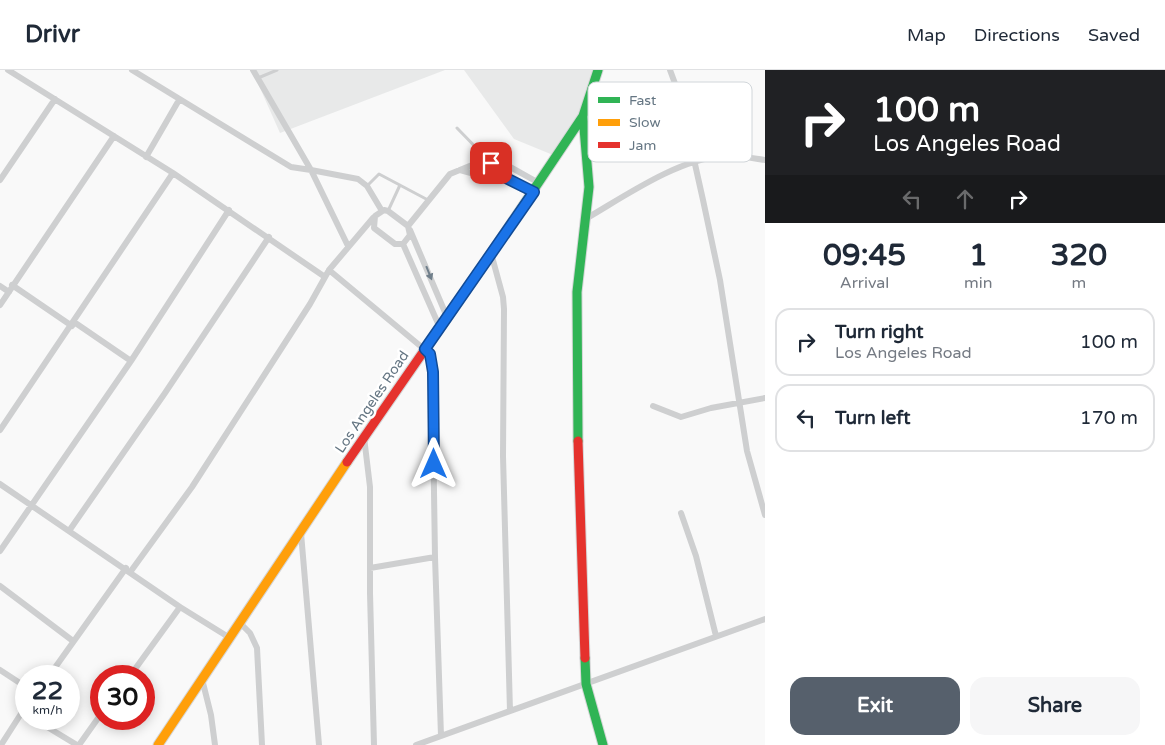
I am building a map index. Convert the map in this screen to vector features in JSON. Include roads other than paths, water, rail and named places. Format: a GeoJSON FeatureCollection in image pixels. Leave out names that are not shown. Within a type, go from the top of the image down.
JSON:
{"type":"FeatureCollection","features":[{"type":"Feature","properties":{"kind":"main road","name":"Los Angeles Road"},"geometry":{"type":"LineString","coordinates":[[594,82],[598,70]]}},
{"type":"Feature","properties":{"kind":"main road","name":"Los Angeles Road"},"geometry":{"type":"LineString","coordinates":[[158,745],[364,437],[534,192],[583,116],[588,101]]}},
{"type":"Feature","properties":{"kind":"main road"},"geometry":{"type":"LineString","coordinates":[[583,116],[588,164],[588,218],[577,292],[576,388],[586,684],[603,745]]}},
{"type":"Feature","properties":{"kind":"street"},"geometry":{"type":"LineString","coordinates":[[8,70],[229,210],[325,278]]}},
{"type":"Feature","properties":{"kind":"street"},"geometry":{"type":"LineString","coordinates":[[132,70],[291,167],[358,179],[367,186],[385,211],[409,227],[447,318]]}},
{"type":"Feature","properties":{"kind":"street"},"geometry":{"type":"LineString","coordinates":[[253,70],[311,170],[348,246]]}},
{"type":"Feature","properties":{"kind":"street"},"geometry":{"type":"LineString","coordinates":[[670,70],[675,82]]}},
{"type":"Feature","properties":{"kind":"street"},"geometry":{"type":"LineString","coordinates":[[0,180],[55,99]]}},
{"type":"Feature","properties":{"kind":"street"},"geometry":{"type":"LineString","coordinates":[[146,156],[179,100]]}},
{"type":"Feature","properties":{"kind":"street"},"geometry":{"type":"LineString","coordinates":[[0,305],[114,136]]}},
{"type":"Feature","properties":{"kind":"street"},"geometry":{"type":"LineString","coordinates":[[752,159],[765,160]]}},
{"type":"Feature","properties":{"kind":"street"},"geometry":{"type":"LineString","coordinates":[[588,218],[668,174],[700,162]]}},
{"type":"Feature","properties":{"kind":"street"},"geometry":{"type":"LineString","coordinates":[[403,244],[408,238],[409,227],[450,174],[477,163],[503,163],[540,183]]}},
{"type":"Feature","properties":{"kind":"street"},"geometry":{"type":"LineString","coordinates":[[696,163],[720,280],[750,464],[765,515]]}},
{"type":"Feature","properties":{"kind":"street"},"geometry":{"type":"LineString","coordinates":[[460,170],[502,176],[534,192]]}},
{"type":"Feature","properties":{"kind":"street"},"geometry":{"type":"LineString","coordinates":[[0,430],[73,324],[172,173]]}},
{"type":"Feature","properties":{"kind":"street"},"geometry":{"type":"LineString","coordinates":[[0,551],[131,361],[229,210]]}},
{"type":"Feature","properties":{"kind":"street"},"geometry":{"type":"LineString","coordinates":[[57,665],[192,487],[329,270],[374,218],[385,211]]}},
{"type":"Feature","properties":{"kind":"street"},"geometry":{"type":"LineString","coordinates":[[374,218],[374,228]]}},
{"type":"Feature","properties":{"kind":"street"},"geometry":{"type":"LineString","coordinates":[[361,232],[374,228]]}},
{"type":"Feature","properties":{"kind":"street"},"geometry":{"type":"LineString","coordinates":[[374,228],[395,244],[403,244]]}},
{"type":"Feature","properties":{"kind":"street"},"geometry":{"type":"LineString","coordinates":[[68,531],[165,393],[269,237]]}},
{"type":"Feature","properties":{"kind":"street"},"geometry":{"type":"LineString","coordinates":[[403,244],[440,328]]}},
{"type":"Feature","properties":{"kind":"street"},"geometry":{"type":"LineString","coordinates":[[491,253],[504,303],[503,456],[510,711]]}},
{"type":"Feature","properties":{"kind":"street"},"geometry":{"type":"LineString","coordinates":[[329,270],[430,354],[433,372],[435,557],[441,736]]}},
{"type":"Feature","properties":{"kind":"street"},"geometry":{"type":"LineString","coordinates":[[12,285],[131,361]]}},
{"type":"Feature","properties":{"kind":"street"},"geometry":{"type":"LineString","coordinates":[[0,286],[8,292]]}},
{"type":"Feature","properties":{"kind":"street"},"geometry":{"type":"LineString","coordinates":[[654,406],[681,417],[739,402],[765,398]]}},
{"type":"Feature","properties":{"kind":"street"},"geometry":{"type":"LineString","coordinates":[[364,437],[370,487],[374,745]]}},
{"type":"Feature","properties":{"kind":"street"},"geometry":{"type":"LineString","coordinates":[[0,484],[68,531],[128,569],[180,607],[230,638]]}},
{"type":"Feature","properties":{"kind":"street"},"geometry":{"type":"LineString","coordinates":[[681,513],[696,556],[716,636]]}},
{"type":"Feature","properties":{"kind":"street"},"geometry":{"type":"LineString","coordinates":[[301,533],[319,745]]}},
{"type":"Feature","properties":{"kind":"street"},"geometry":{"type":"LineString","coordinates":[[370,568],[435,557]]}},
{"type":"Feature","properties":{"kind":"street"},"geometry":{"type":"LineString","coordinates":[[0,586],[73,641]]}},
{"type":"Feature","properties":{"kind":"street"},"geometry":{"type":"LineString","coordinates":[[138,665],[180,607]]}},
{"type":"Feature","properties":{"kind":"street"},"geometry":{"type":"LineString","coordinates":[[416,745],[765,619]]}},
{"type":"Feature","properties":{"kind":"street"},"geometry":{"type":"LineString","coordinates":[[240,623],[250,633],[257,648],[262,745]]}},
{"type":"Feature","properties":{"kind":"street"},"geometry":{"type":"LineString","coordinates":[[0,670],[15,680]]}},
{"type":"Feature","properties":{"kind":"street"},"geometry":{"type":"LineString","coordinates":[[202,679],[211,715],[215,745]]}},
{"type":"Feature","properties":{"kind":"street"},"geometry":{"type":"LineString","coordinates":[[1,745],[15,725]]}},
{"type":"Feature","properties":{"kind":"street"},"geometry":{"type":"LineString","coordinates":[[53,730],[78,745],[90,729]]}},
{"type":"Feature","properties":{"kind":"lane"},"geometry":{"type":"LineString","coordinates":[[257,78],[276,70]]}},
{"type":"Feature","properties":{"kind":"lane"},"geometry":{"type":"LineString","coordinates":[[457,128],[491,163],[494,176]]}},
{"type":"Feature","properties":{"kind":"lane"},"geometry":{"type":"LineString","coordinates":[[367,186],[379,174],[430,201]]}},
{"type":"Feature","properties":{"kind":"lane"},"geometry":{"type":"LineString","coordinates":[[385,211],[400,184]]}}]}
